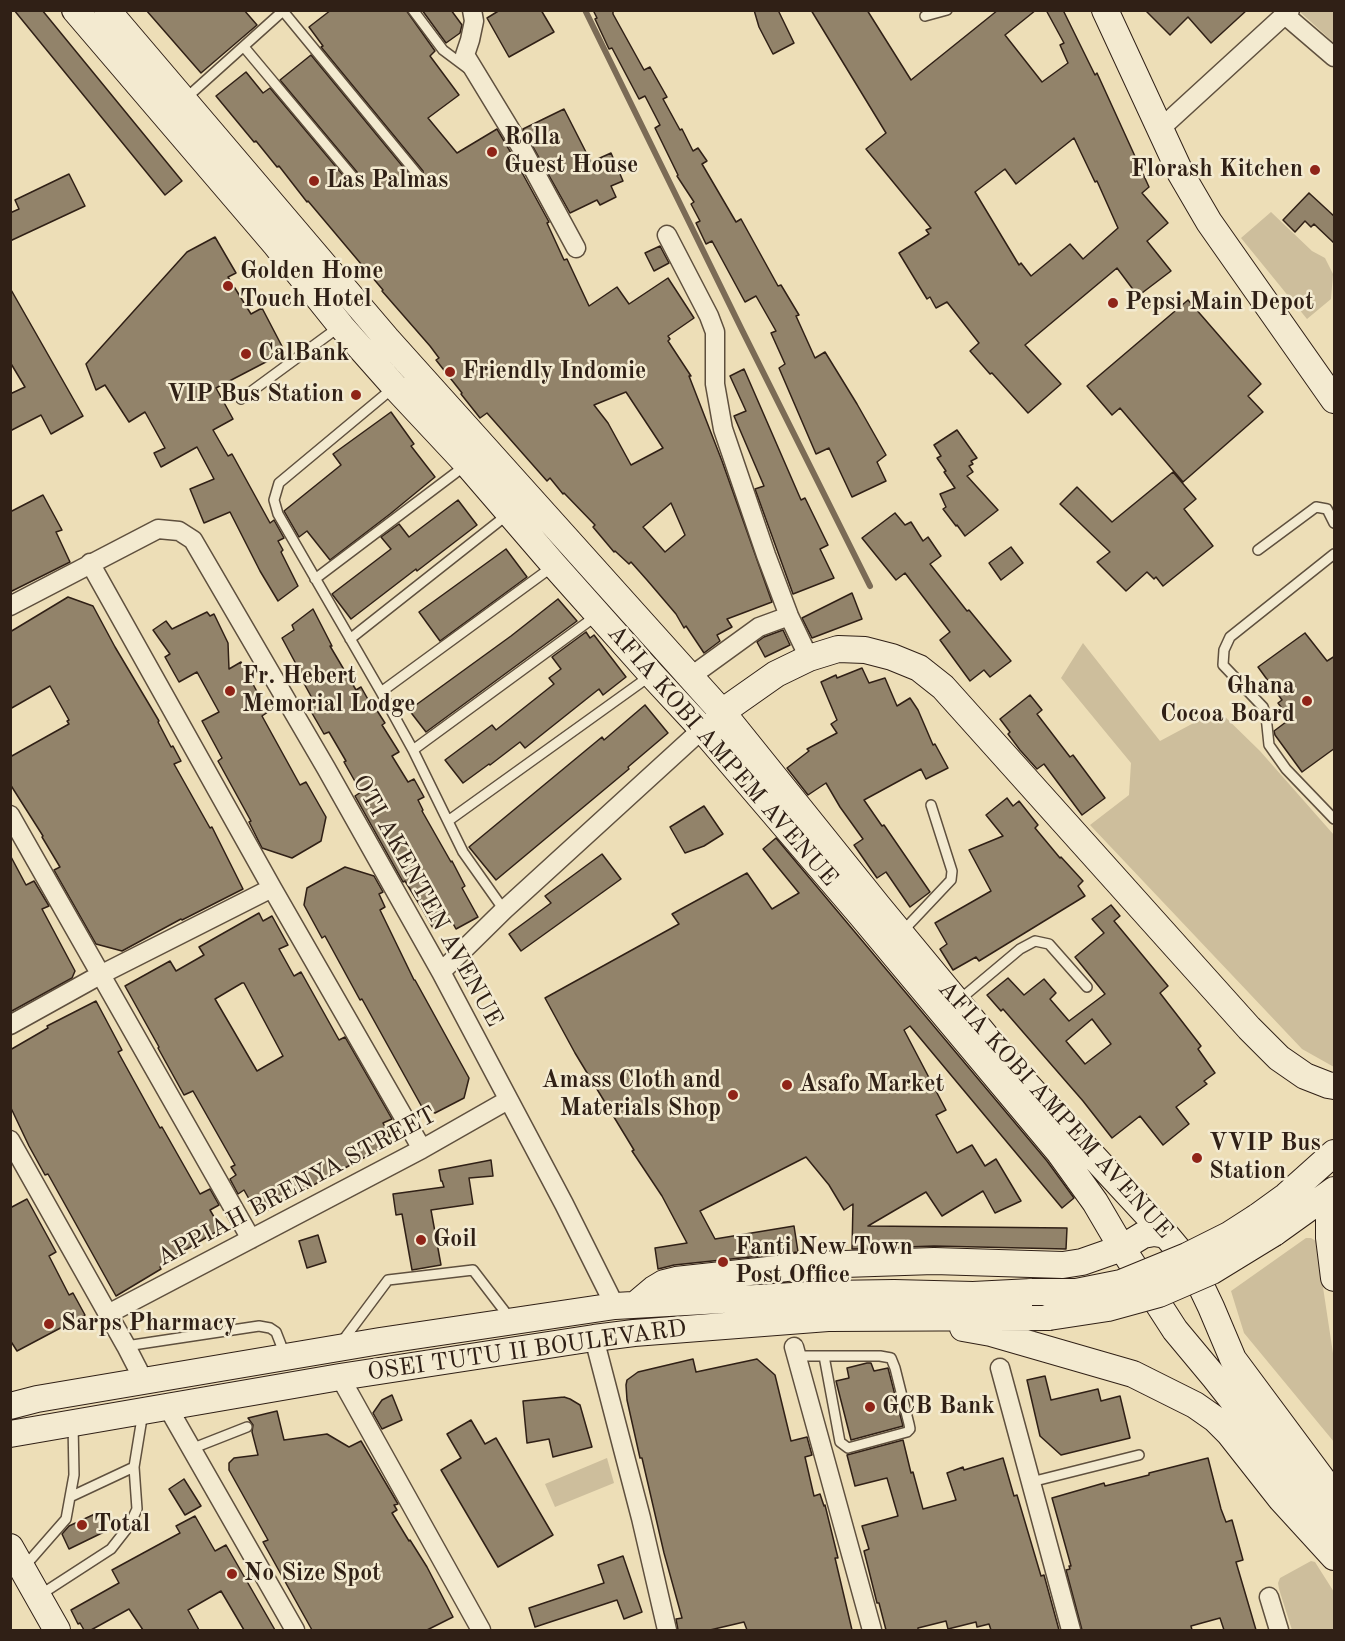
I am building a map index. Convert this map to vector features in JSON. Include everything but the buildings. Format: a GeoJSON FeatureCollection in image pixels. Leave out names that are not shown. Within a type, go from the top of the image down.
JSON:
{"type":"FeatureCollection","features":[{"type":"Feature","properties":{"kind":"main road","name":"AFIA KOBI AMPEM AVENUE"},"geometry":{"type":"LineString","coordinates":[[75,10],[301,239],[467,464],[651,675],[702,729],[869,924],[1059,1152],[1095,1202],[1176,1330],[1335,1529]]}},
{"type":"Feature","properties":{"kind":"main road","name":"AFIA KOBI AMPEM AVENUE"},"geometry":{"type":"LineString","coordinates":[[107,10],[175,109],[276,245],[341,326],[405,379],[722,712],[1017,1074],[1191,1265],[1233,1359],[1335,1495]]}},
{"type":"Feature","properties":{"kind":"main road"},"geometry":{"type":"LineString","coordinates":[[1105,10],[1181,174],[1209,222],[1335,400]]}},
{"type":"Feature","properties":{"kind":"main road"},"geometry":{"type":"LineString","coordinates":[[722,712],[776,674],[808,658],[838,649],[865,650],[920,668],[943,687],[1249,1028],[1279,1058],[1305,1076],[1335,1086]]}},
{"type":"Feature","properties":{"kind":"main road","name":"OSEI TUTU II BOULEVARD"},"geometry":{"type":"LineString","coordinates":[[10,1434],[340,1377],[594,1338],[828,1306],[894,1293],[973,1295],[1076,1292],[1121,1283],[1187,1256],[1257,1217],[1286,1196],[1335,1152]]}},
{"type":"Feature","properties":{"kind":"main road","name":"OSEI TUTU II BOULEVARD"},"geometry":{"type":"LineString","coordinates":[[10,1406],[37,1399],[286,1357],[625,1306],[828,1306],[919,1318],[1049,1317],[1108,1308],[1149,1297],[1212,1271],[1274,1233],[1335,1190]]}},
{"type":"Feature","properties":{"kind":"main road"},"geometry":{"type":"LineString","coordinates":[[1335,1203],[1329,1219],[1329,1238],[1335,1278]]}},
{"type":"Feature","properties":{"kind":"main road"},"geometry":{"type":"LineString","coordinates":[[625,1306],[664,1283],[676,1280],[814,1265],[934,1261],[1063,1265],[1082,1262],[1122,1248],[1143,1235],[1154,1233],[1166,1235]]}},
{"type":"Feature","properties":{"kind":"main road"},"geometry":{"type":"LineString","coordinates":[[919,1318],[991,1333],[1133,1374],[1195,1405],[1230,1433],[1281,1499],[1335,1557]]}},
{"type":"Feature","properties":{"kind":"main road"},"geometry":{"type":"LineString","coordinates":[[17,1558],[57,1630]]}},
{"type":"Feature","properties":{"kind":"street"},"geometry":{"type":"LineString","coordinates":[[472,10],[474,21],[465,55],[524,152],[576,248]]}},
{"type":"Feature","properties":{"kind":"street"},"geometry":{"type":"LineString","coordinates":[[1160,129],[1288,13],[1335,57]]}},
{"type":"Feature","properties":{"kind":"street"},"geometry":{"type":"LineString","coordinates":[[667,235],[710,316],[715,332],[715,384],[723,429],[766,555],[808,658]]}},
{"type":"Feature","properties":{"kind":"street","name":"OTI AKENTEN AVENUE"},"geometry":{"type":"LineString","coordinates":[[90,563],[158,529],[179,531],[193,540],[326,768],[441,972],[564,1204],[625,1306]]}},
{"type":"Feature","properties":{"kind":"street"},"geometry":{"type":"LineString","coordinates":[[10,606],[90,563],[272,888],[422,1149]]}},
{"type":"Feature","properties":{"kind":"street"},"geometry":{"type":"LineString","coordinates":[[690,677],[759,627],[789,616]]}},
{"type":"Feature","properties":{"kind":"street"},"geometry":{"type":"LineString","coordinates":[[441,972],[504,910],[722,712]]}},
{"type":"Feature","properties":{"kind":"street"},"geometry":{"type":"LineString","coordinates":[[10,815],[251,1239]]}},
{"type":"Feature","properties":{"kind":"street"},"geometry":{"type":"LineString","coordinates":[[10,1025],[100,975],[272,888]]}},
{"type":"Feature","properties":{"kind":"street","name":"APPIAH BRENYA STREET"},"geometry":{"type":"LineString","coordinates":[[108,1314],[422,1149],[508,1100]]}},
{"type":"Feature","properties":{"kind":"street"},"geometry":{"type":"LineString","coordinates":[[10,1140],[144,1381]]}},
{"type":"Feature","properties":{"kind":"street"},"geometry":{"type":"LineString","coordinates":[[594,1338],[641,1518],[667,1630]]}},
{"type":"Feature","properties":{"kind":"street"},"geometry":{"type":"LineString","coordinates":[[796,1352],[872,1630]]}},
{"type":"Feature","properties":{"kind":"street"},"geometry":{"type":"LineString","coordinates":[[1000,1368],[1071,1630]]}},
{"type":"Feature","properties":{"kind":"street"},"geometry":{"type":"LineString","coordinates":[[340,1377],[481,1630]]}},
{"type":"Feature","properties":{"kind":"street"},"geometry":{"type":"LineString","coordinates":[[155,1408],[191,1449],[295,1630]]}},
{"type":"Feature","properties":{"kind":"street"},"geometry":{"type":"LineString","coordinates":[[1269,1597],[1279,1630]]}},
{"type":"Feature","properties":{"kind":"lane"},"geometry":{"type":"LineString","coordinates":[[413,10],[442,50],[476,74]]}},
{"type":"Feature","properties":{"kind":"lane"},"geometry":{"type":"LineString","coordinates":[[925,16],[947,10]]}},
{"type":"Feature","properties":{"kind":"lane"},"geometry":{"type":"LineString","coordinates":[[175,109],[284,11],[418,175]]}},
{"type":"Feature","properties":{"kind":"lane"},"geometry":{"type":"LineString","coordinates":[[244,47],[352,176]]}},
{"type":"Feature","properties":{"kind":"lane"},"geometry":{"type":"LineString","coordinates":[[241,399],[341,326]]}},
{"type":"Feature","properties":{"kind":"lane"},"geometry":{"type":"LineString","coordinates":[[405,379],[279,483],[274,500],[278,514],[413,750],[463,852],[504,910]]}},
{"type":"Feature","properties":{"kind":"lane"},"geometry":{"type":"LineString","coordinates":[[315,579],[467,464]]}},
{"type":"Feature","properties":{"kind":"lane"},"geometry":{"type":"LineString","coordinates":[[1258,550],[1316,507],[1327,509],[1335,523]]}},
{"type":"Feature","properties":{"kind":"lane"},"geometry":{"type":"LineString","coordinates":[[350,639],[509,513]]}},
{"type":"Feature","properties":{"kind":"lane"},"geometry":{"type":"LineString","coordinates":[[1335,554],[1230,637],[1224,650],[1223,665],[1263,707],[1269,745],[1286,769],[1335,819]]}},
{"type":"Feature","properties":{"kind":"lane"},"geometry":{"type":"LineString","coordinates":[[381,692],[554,565]]}},
{"type":"Feature","properties":{"kind":"lane"},"geometry":{"type":"LineString","coordinates":[[413,750],[597,614]]}},
{"type":"Feature","properties":{"kind":"lane"},"geometry":{"type":"LineString","coordinates":[[448,821],[651,675]]}},
{"type":"Feature","properties":{"kind":"lane"},"geometry":{"type":"LineString","coordinates":[[901,933],[951,880],[952,871],[931,805]]}},
{"type":"Feature","properties":{"kind":"lane"},"geometry":{"type":"LineString","coordinates":[[957,1002],[1020,949],[1035,942],[1049,944],[1087,987]]}},
{"type":"Feature","properties":{"kind":"lane"},"geometry":{"type":"LineString","coordinates":[[336,1349],[388,1280],[473,1270],[513,1322]]}},
{"type":"Feature","properties":{"kind":"lane"},"geometry":{"type":"LineString","coordinates":[[126,1346],[259,1326],[276,1332],[286,1357]]}},
{"type":"Feature","properties":{"kind":"lane"},"geometry":{"type":"LineString","coordinates":[[796,1352],[824,1356],[891,1358],[910,1429],[907,1432],[848,1448],[840,1442],[824,1356]]}},
{"type":"Feature","properties":{"kind":"lane"},"geometry":{"type":"LineString","coordinates":[[38,1596],[111,1549],[129,1526],[137,1509],[134,1467],[155,1408]]}},
{"type":"Feature","properties":{"kind":"lane"},"geometry":{"type":"LineString","coordinates":[[17,1558],[66,1520],[74,1475],[73,1423]]}},
{"type":"Feature","properties":{"kind":"lane"},"geometry":{"type":"LineString","coordinates":[[191,1449],[247,1427]]}},
{"type":"Feature","properties":{"kind":"lane"},"geometry":{"type":"LineString","coordinates":[[1031,1482],[1139,1455]]}},
{"type":"Feature","properties":{"kind":"lane"},"geometry":{"type":"LineString","coordinates":[[70,1497],[134,1467]]}},
{"type":"Feature","properties":{"kind":"shaded area"},"geometry":{"type":"Polygon","coordinates":[[[1299,11],[1334,11],[1334,43],[1299,11]]]}},
{"type":"Feature","properties":{"kind":"shaded area"},"geometry":{"type":"Polygon","coordinates":[[[1271,212],[1312,251],[1325,258],[1333,274],[1331,299],[1307,319],[1241,238],[1271,212]]]}},
{"type":"Feature","properties":{"kind":"shaded area"},"geometry":{"type":"Polygon","coordinates":[[[1083,643],[1160,741],[1218,710],[1260,751],[1334,835],[1334,1067],[1302,1049],[1090,825],[1129,795],[1131,763],[1061,678],[1083,643]]]}},
{"type":"Feature","properties":{"kind":"shaded area"},"geometry":{"type":"Polygon","coordinates":[[[1306,1238],[1316,1241],[1334,1360],[1334,1442],[1244,1333],[1231,1291],[1306,1238]]]}},
{"type":"Feature","properties":{"kind":"shaded area"},"geometry":{"type":"Polygon","coordinates":[[[607,1458],[614,1483],[555,1507],[545,1484],[607,1458]]]}},
{"type":"Feature","properties":{"kind":"shaded area"},"geometry":{"type":"Polygon","coordinates":[[[1311,1561],[1315,1562],[1334,1592],[1334,1630],[1292,1630],[1278,1583],[1280,1578],[1311,1561]]]}},
{"type":"Feature","properties":{"kind":"waterway"},"geometry":{"type":"LineString","coordinates":[[585,10],[870,586]]}},
{"type":"Feature","properties":{"kind":"place","name":"Rolla Guest House"},"geometry":{"type":"Point","coordinates":[492,152]}},
{"type":"Feature","properties":{"kind":"place","name":"Florash Kitchen"},"geometry":{"type":"Point","coordinates":[1315,170]}},
{"type":"Feature","properties":{"kind":"place","name":"Las Palmas"},"geometry":{"type":"Point","coordinates":[314,181]}},
{"type":"Feature","properties":{"kind":"place","name":"Golden Home Touch Hotel"},"geometry":{"type":"Point","coordinates":[228,286]}},
{"type":"Feature","properties":{"kind":"place","name":"Pepsi Main Depot"},"geometry":{"type":"Point","coordinates":[1113,303]}},
{"type":"Feature","properties":{"kind":"place","name":"CalBank"},"geometry":{"type":"Point","coordinates":[246,354]}},
{"type":"Feature","properties":{"kind":"place","name":"Friendly Indomie"},"geometry":{"type":"Point","coordinates":[450,372]}},
{"type":"Feature","properties":{"kind":"place","name":"VIP Bus Station"},"geometry":{"type":"Point","coordinates":[356,395]}},
{"type":"Feature","properties":{"kind":"place","name":"Fr. Hebert Memorial Lodge"},"geometry":{"type":"Point","coordinates":[230,691]}},
{"type":"Feature","properties":{"kind":"place","name":"Ghana Cocoa Board"},"geometry":{"type":"Point","coordinates":[1307,701]}},
{"type":"Feature","properties":{"kind":"place","name":"Asafo Market"},"geometry":{"type":"Point","coordinates":[787,1085]}},
{"type":"Feature","properties":{"kind":"place","name":"Amass Cloth and Materials Shop"},"geometry":{"type":"Point","coordinates":[733,1095]}},
{"type":"Feature","properties":{"kind":"place","name":"VVIP Bus Station"},"geometry":{"type":"Point","coordinates":[1197,1158]}},
{"type":"Feature","properties":{"kind":"place","name":"Goil"},"geometry":{"type":"Point","coordinates":[421,1240]}},
{"type":"Feature","properties":{"kind":"place","name":"Fanti New Town Post Office"},"geometry":{"type":"Point","coordinates":[723,1262]}},
{"type":"Feature","properties":{"kind":"place","name":"Sarps Pharmacy"},"geometry":{"type":"Point","coordinates":[49,1324]}},
{"type":"Feature","properties":{"kind":"place","name":"GCB Bank"},"geometry":{"type":"Point","coordinates":[870,1407]}},
{"type":"Feature","properties":{"kind":"place","name":"Total"},"geometry":{"type":"Point","coordinates":[82,1525]}},
{"type":"Feature","properties":{"kind":"place","name":"No Size Spot"},"geometry":{"type":"Point","coordinates":[232,1574]}}]}
